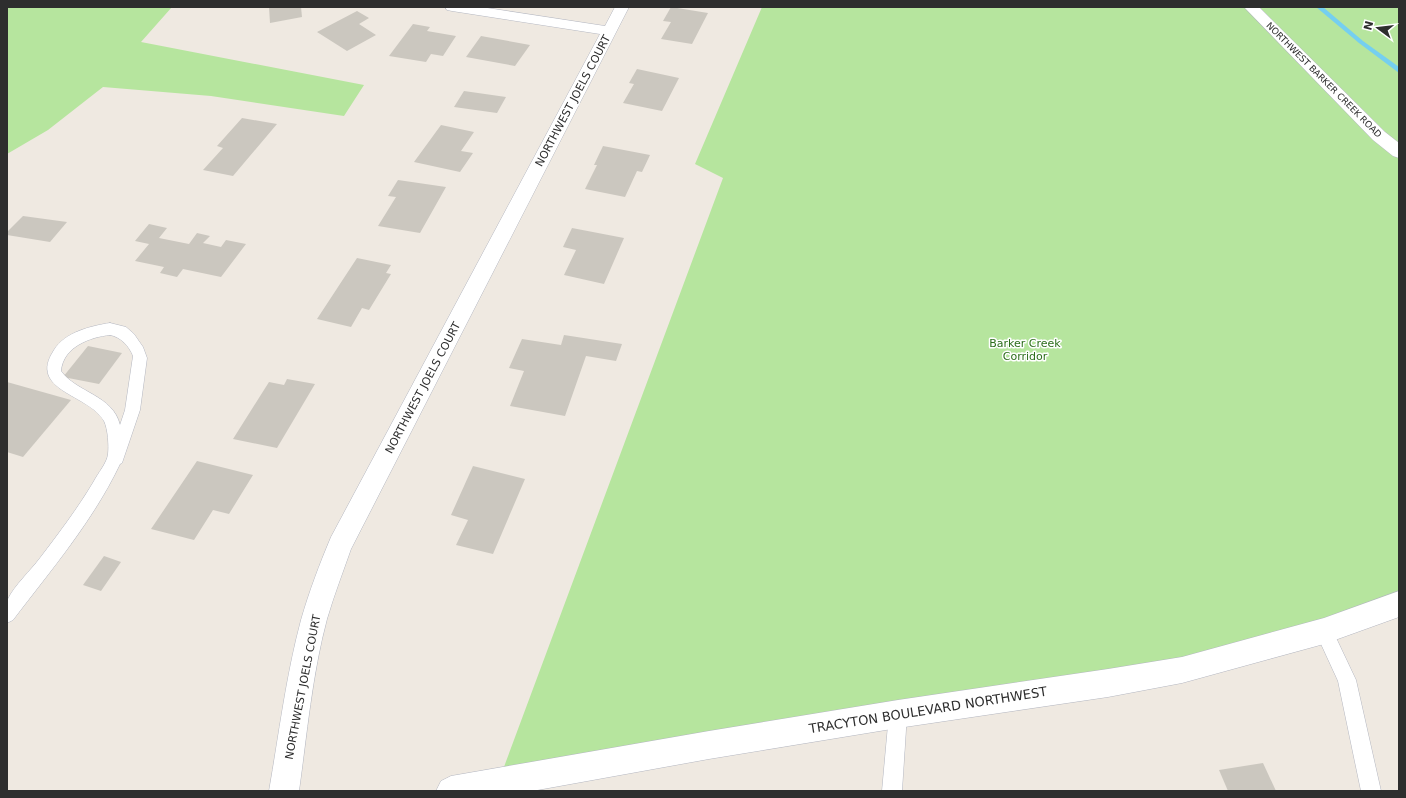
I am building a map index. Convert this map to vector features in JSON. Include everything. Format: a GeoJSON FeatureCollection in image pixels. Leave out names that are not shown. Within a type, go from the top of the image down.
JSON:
{"type":"FeatureCollection","features":[{"type":"Feature","properties":{"kind":"street"},"geometry":{"type":"LineString","coordinates":[[452,7],[610,31]]}},
{"type":"Feature","properties":{"kind":"street","name":"NORTHWEST JOELS COURT"},"geometry":{"type":"LineString","coordinates":[[284,791],[302,678],[314,620],[340,545],[622,7]]}},
{"type":"Feature","properties":{"kind":"street","name":"NORTHWEST BARKER CREEK ROAD"},"geometry":{"type":"LineString","coordinates":[[1251,7],[1379,136],[1399,152]]}},
{"type":"Feature","properties":{"kind":"street","name":"TRACYTON BOULEVARD NORTHWEST"},"geometry":{"type":"LineString","coordinates":[[451,791],[709,745],[898,714],[1108,683],[1182,670],[1324,631],[1399,604]]}},
{"type":"Feature","properties":{"kind":"lane"},"geometry":{"type":"LineString","coordinates":[[7,614],[94,498],[116,458],[137,397],[140,355],[127,334],[116,328],[100,330],[77,338],[66,347],[57,358],[53,366],[54,373],[67,385],[93,400],[111,419],[116,458]]}},
{"type":"Feature","properties":{"kind":"lane"},"geometry":{"type":"LineString","coordinates":[[1324,631],[1346,680],[1370,791]]}},
{"type":"Feature","properties":{"kind":"lane"},"geometry":{"type":"LineString","coordinates":[[892,791],[898,714]]}},
{"type":"Feature","properties":{"kind":"green space"},"geometry":{"type":"Polygon","coordinates":[[[7,7],[172,7],[141,42],[364,85],[344,116],[211,96],[103,87],[48,130],[7,154],[7,7]]]}},
{"type":"Feature","properties":{"kind":"green space","name":"Barker Creek Corridor"},"geometry":{"type":"Polygon","coordinates":[[[762,7],[1399,7],[1399,604],[1324,631],[498,783],[723,178],[695,164],[762,7]]]}},
{"type":"Feature","properties":{"kind":"building"},"geometry":{"type":"Polygon","coordinates":[[[269,7],[301,7],[302,17],[270,23],[269,7]]]}},
{"type":"Feature","properties":{"kind":"building"},"geometry":{"type":"Polygon","coordinates":[[[671,7],[708,13],[692,44],[661,39],[671,22],[663,21],[671,7]]]}},
{"type":"Feature","properties":{"kind":"building"},"geometry":{"type":"Polygon","coordinates":[[[357,11],[369,18],[359,24],[376,35],[347,51],[317,32],[357,11]]]}},
{"type":"Feature","properties":{"kind":"building"},"geometry":{"type":"Polygon","coordinates":[[[413,24],[430,27],[427,31],[456,36],[443,56],[431,54],[426,62],[389,56],[413,24]]]}},
{"type":"Feature","properties":{"kind":"building"},"geometry":{"type":"Polygon","coordinates":[[[481,36],[530,45],[515,66],[466,57],[481,36]]]}},
{"type":"Feature","properties":{"kind":"building"},"geometry":{"type":"Polygon","coordinates":[[[637,69],[679,78],[662,111],[623,103],[634,84],[629,83],[637,69]]]}},
{"type":"Feature","properties":{"kind":"building"},"geometry":{"type":"Polygon","coordinates":[[[464,91],[506,97],[497,113],[454,107],[464,91]]]}},
{"type":"Feature","properties":{"kind":"building"},"geometry":{"type":"Polygon","coordinates":[[[242,118],[277,124],[233,176],[203,170],[223,148],[217,146],[242,118]]]}},
{"type":"Feature","properties":{"kind":"building"},"geometry":{"type":"Polygon","coordinates":[[[441,125],[474,132],[461,151],[473,153],[460,172],[414,162],[441,125]]]}},
{"type":"Feature","properties":{"kind":"building"},"geometry":{"type":"Polygon","coordinates":[[[603,146],[650,155],[642,172],[637,171],[625,197],[585,189],[597,165],[594,165],[603,146]]]}},
{"type":"Feature","properties":{"kind":"building"},"geometry":{"type":"Polygon","coordinates":[[[398,180],[446,187],[420,233],[378,226],[396,197],[388,196],[398,180]]]}},
{"type":"Feature","properties":{"kind":"building"},"geometry":{"type":"Polygon","coordinates":[[[23,216],[67,222],[50,242],[7,235],[7,232],[23,216]]]}},
{"type":"Feature","properties":{"kind":"building"},"geometry":{"type":"Polygon","coordinates":[[[149,224],[167,228],[159,238],[189,244],[197,233],[210,236],[203,243],[221,247],[226,240],[246,244],[221,277],[183,269],[177,277],[160,273],[164,267],[135,261],[149,244],[135,241],[149,224]]]}},
{"type":"Feature","properties":{"kind":"building"},"geometry":{"type":"Polygon","coordinates":[[[572,228],[624,238],[604,284],[564,275],[576,250],[563,247],[572,228]]]}},
{"type":"Feature","properties":{"kind":"building"},"geometry":{"type":"Polygon","coordinates":[[[357,258],[391,265],[386,273],[391,274],[369,310],[362,308],[351,327],[317,319],[357,258]]]}},
{"type":"Feature","properties":{"kind":"building"},"geometry":{"type":"Polygon","coordinates":[[[564,335],[622,344],[616,361],[586,356],[565,416],[510,406],[524,371],[509,368],[522,339],[561,345],[564,335]]]}},
{"type":"Feature","properties":{"kind":"building"},"geometry":{"type":"Polygon","coordinates":[[[88,346],[122,353],[99,384],[63,377],[88,346]]]}},
{"type":"Feature","properties":{"kind":"building"},"geometry":{"type":"Polygon","coordinates":[[[287,379],[315,384],[277,448],[233,439],[269,382],[284,385],[287,379]]]}},
{"type":"Feature","properties":{"kind":"building"},"geometry":{"type":"Polygon","coordinates":[[[7,382],[71,400],[23,457],[7,452],[7,382]]]}},
{"type":"Feature","properties":{"kind":"building"},"geometry":{"type":"Polygon","coordinates":[[[197,461],[253,475],[229,514],[213,510],[194,540],[151,529],[197,461]]]}},
{"type":"Feature","properties":{"kind":"building"},"geometry":{"type":"Polygon","coordinates":[[[473,466],[525,479],[493,554],[456,545],[468,520],[451,515],[473,466]]]}},
{"type":"Feature","properties":{"kind":"building"},"geometry":{"type":"Polygon","coordinates":[[[104,556],[121,562],[101,591],[83,585],[104,556]]]}},
{"type":"Feature","properties":{"kind":"building"},"geometry":{"type":"Polygon","coordinates":[[[1263,763],[1276,791],[1228,791],[1219,770],[1263,763]]]}},
{"type":"Feature","properties":{"kind":"waterway"},"geometry":{"type":"LineString","coordinates":[[1319,7],[1399,71]]}}]}
